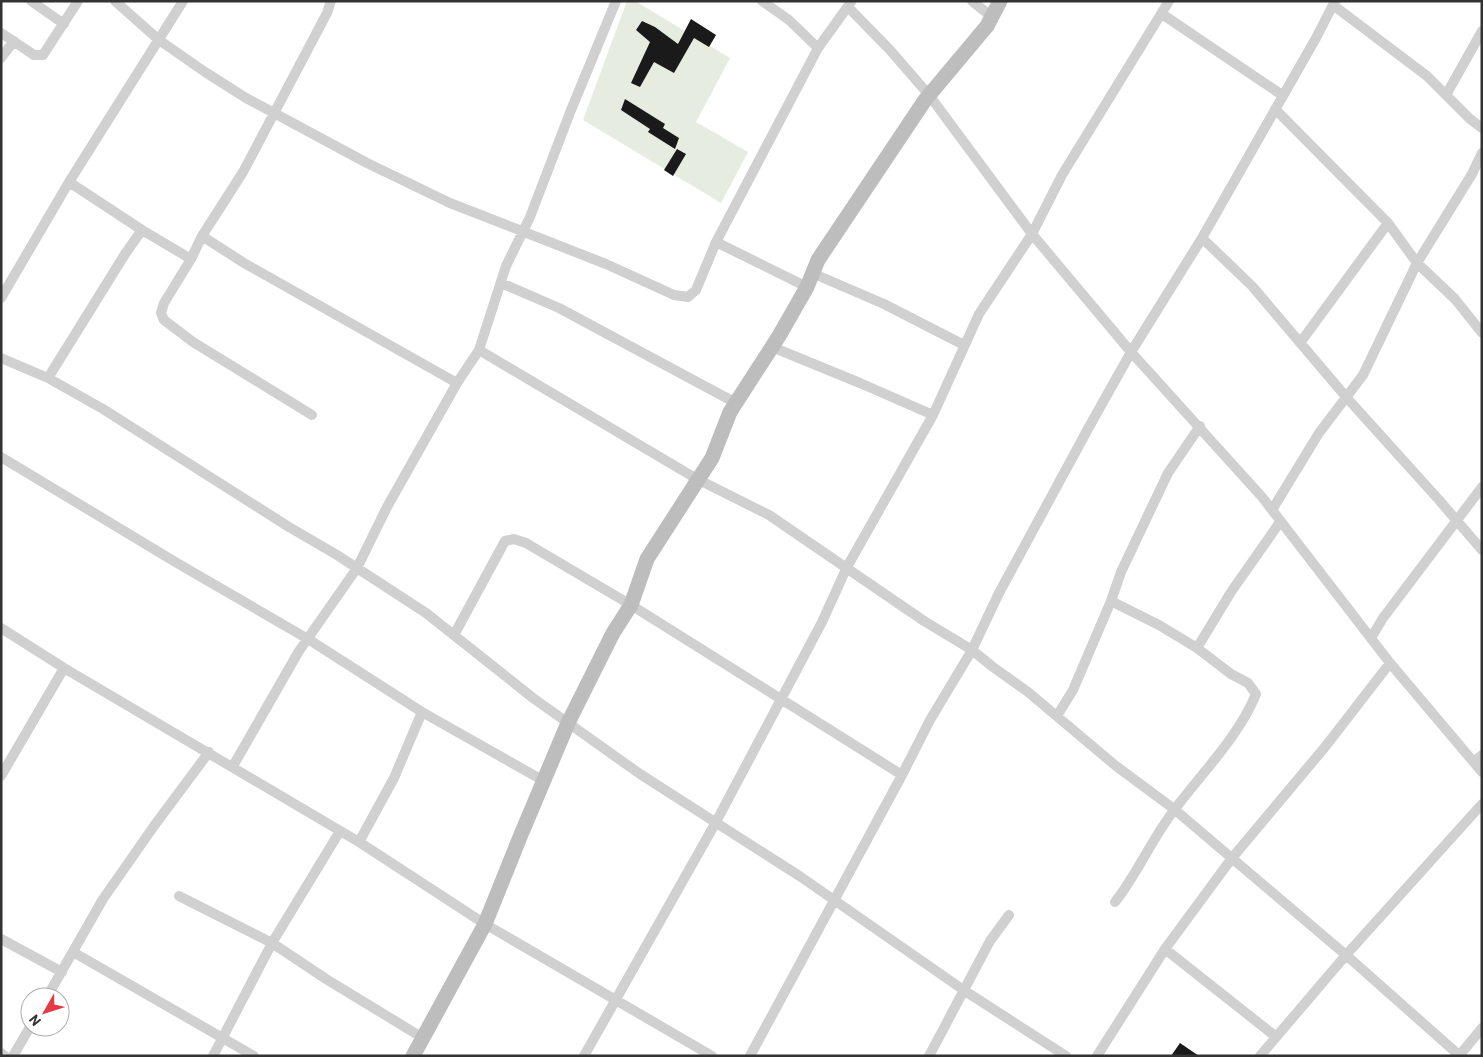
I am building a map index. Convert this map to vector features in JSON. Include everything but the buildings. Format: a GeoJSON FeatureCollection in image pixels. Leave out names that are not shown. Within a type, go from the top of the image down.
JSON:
{"type":"FeatureCollection","features":[{"type":"Feature","properties":{"kind":"main road"},"geometry":{"type":"LineString","coordinates":[[420,1050],[485,924],[568,723],[613,633],[631,605],[647,559],[712,458],[730,412],[772,348],[810,280],[823,252],[929,95],[987,26],[1000,1]]}},
{"type":"Feature","properties":{"kind":"street"},"geometry":{"type":"LineString","coordinates":[[31,1],[64,24]]}},
{"type":"Feature","properties":{"kind":"street"},"geometry":{"type":"LineString","coordinates":[[1,33],[34,55],[43,56],[78,1]]}},
{"type":"Feature","properties":{"kind":"street"},"geometry":{"type":"LineString","coordinates":[[115,1],[158,40],[238,93],[367,163],[450,203],[606,264],[674,295],[688,297],[696,290],[716,242],[818,48],[849,4],[929,95],[1032,234],[1131,352],[1200,426],[1272,510],[1390,662],[1478,759],[1482,772]]}},
{"type":"Feature","properties":{"kind":"street"},"geometry":{"type":"LineString","coordinates":[[1,298],[69,182],[183,1]]}},
{"type":"Feature","properties":{"kind":"street"},"geometry":{"type":"LineString","coordinates":[[312,415],[193,342],[164,320],[161,313],[164,303],[191,259],[202,236],[243,172],[327,13],[331,1]]}},
{"type":"Feature","properties":{"kind":"street"},"geometry":{"type":"LineString","coordinates":[[233,766],[308,639],[357,568],[386,507],[457,383],[479,350],[506,266],[523,231],[616,1]]}},
{"type":"Feature","properties":{"kind":"street"},"geometry":{"type":"LineString","coordinates":[[762,1],[790,20],[818,48]]}},
{"type":"Feature","properties":{"kind":"street"},"geometry":{"type":"LineString","coordinates":[[972,1],[992,17]]}},
{"type":"Feature","properties":{"kind":"street"},"geometry":{"type":"LineString","coordinates":[[584,1056],[716,822],[780,698],[822,622],[847,567],[933,415],[979,314],[1032,234],[1062,175],[1110,94],[1169,1]]}},
{"type":"Feature","properties":{"kind":"street"},"geometry":{"type":"LineString","coordinates":[[750,1056],[930,720],[972,650],[999,593],[1131,352],[1202,238],[1334,3],[1427,76],[1482,128]]}},
{"type":"Feature","properties":{"kind":"street"},"geometry":{"type":"LineString","coordinates":[[1162,14],[1282,95]]}},
{"type":"Feature","properties":{"kind":"street"},"geometry":{"type":"LineString","coordinates":[[1446,95],[1482,31]]}},
{"type":"Feature","properties":{"kind":"street"},"geometry":{"type":"LineString","coordinates":[[1,58],[14,41]]}},
{"type":"Feature","properties":{"kind":"street"},"geometry":{"type":"LineString","coordinates":[[1275,109],[1388,223],[1417,263],[1455,299],[1482,333]]}},
{"type":"Feature","properties":{"kind":"street"},"geometry":{"type":"LineString","coordinates":[[1272,510],[1319,434],[1363,375],[1417,263],[1477,177],[1482,153]]}},
{"type":"Feature","properties":{"kind":"street"},"geometry":{"type":"LineString","coordinates":[[69,182],[142,230],[191,259]]}},
{"type":"Feature","properties":{"kind":"street"},"geometry":{"type":"LineString","coordinates":[[1300,343],[1388,223]]}},
{"type":"Feature","properties":{"kind":"street"},"geometry":{"type":"LineString","coordinates":[[48,378],[142,230]]}},
{"type":"Feature","properties":{"kind":"street"},"geometry":{"type":"LineString","coordinates":[[202,236],[244,263],[457,383]]}},
{"type":"Feature","properties":{"kind":"street"},"geometry":{"type":"LineString","coordinates":[[1202,238],[1252,286],[1346,398],[1482,550]]}},
{"type":"Feature","properties":{"kind":"street"},"geometry":{"type":"LineString","coordinates":[[716,242],[810,280],[884,304],[964,345]]}},
{"type":"Feature","properties":{"kind":"street"},"geometry":{"type":"LineString","coordinates":[[501,283],[559,308],[736,403]]}},
{"type":"Feature","properties":{"kind":"street"},"geometry":{"type":"LineString","coordinates":[[772,348],[933,415]]}},
{"type":"Feature","properties":{"kind":"street"},"geometry":{"type":"LineString","coordinates":[[479,350],[698,479],[769,515],[924,621],[972,650],[1028,692],[1116,766],[1174,809],[1346,955],[1459,1056],[1482,1028]]}},
{"type":"Feature","properties":{"kind":"street"},"geometry":{"type":"LineString","coordinates":[[1,358],[48,378],[103,410],[426,613],[533,698],[640,774],[801,877],[964,991],[1066,1056]]}},
{"type":"Feature","properties":{"kind":"street"},"geometry":{"type":"LineString","coordinates":[[1056,716],[1073,690],[1111,601],[1121,572],[1168,473],[1200,426]]}},
{"type":"Feature","properties":{"kind":"street"},"geometry":{"type":"LineString","coordinates":[[1,456],[308,639],[422,712],[544,781]]}},
{"type":"Feature","properties":{"kind":"street"},"geometry":{"type":"LineString","coordinates":[[1371,638],[1482,487]]}},
{"type":"Feature","properties":{"kind":"street"},"geometry":{"type":"LineString","coordinates":[[1197,648],[1231,592],[1280,522]]}},
{"type":"Feature","properties":{"kind":"street"},"geometry":{"type":"LineString","coordinates":[[454,635],[505,541],[514,539],[526,543],[631,605],[902,775]]}},
{"type":"Feature","properties":{"kind":"street"},"geometry":{"type":"LineString","coordinates":[[1111,601],[1159,625],[1197,648],[1231,674],[1248,683],[1256,694],[1249,710],[1240,723],[1196,784],[1174,809],[1153,841],[1128,886],[1115,902]]}},
{"type":"Feature","properties":{"kind":"street"},"geometry":{"type":"LineString","coordinates":[[1,628],[64,668],[359,842],[485,924],[712,1056]]}},
{"type":"Feature","properties":{"kind":"street"},"geometry":{"type":"LineString","coordinates":[[1097,1056],[1165,949],[1232,858],[1325,747],[1390,662]]}},
{"type":"Feature","properties":{"kind":"street"},"geometry":{"type":"LineString","coordinates":[[1,776],[64,668]]}},
{"type":"Feature","properties":{"kind":"street"},"geometry":{"type":"LineString","coordinates":[[359,842],[394,778],[422,712]]}},
{"type":"Feature","properties":{"kind":"street"},"geometry":{"type":"LineString","coordinates":[[54,987],[102,899],[209,752]]}},
{"type":"Feature","properties":{"kind":"street"},"geometry":{"type":"LineString","coordinates":[[1260,1056],[1346,955],[1482,804]]}},
{"type":"Feature","properties":{"kind":"street"},"geometry":{"type":"LineString","coordinates":[[213,1056],[272,943],[340,831]]}},
{"type":"Feature","properties":{"kind":"street"},"geometry":{"type":"LineString","coordinates":[[179,896],[272,943],[326,979],[420,1050]]}},
{"type":"Feature","properties":{"kind":"street"},"geometry":{"type":"LineString","coordinates":[[929,1056],[990,941],[1009,915]]}},
{"type":"Feature","properties":{"kind":"street"},"geometry":{"type":"LineString","coordinates":[[1,939],[62,972]]}},
{"type":"Feature","properties":{"kind":"street"},"geometry":{"type":"LineString","coordinates":[[1165,949],[1276,1036]]}},
{"type":"Feature","properties":{"kind":"street"},"geometry":{"type":"LineString","coordinates":[[72,952],[254,1056]]}},
{"type":"Feature","properties":{"kind":"street"},"geometry":{"type":"LineString","coordinates":[[13,1056],[24,1037]]}},
{"type":"Feature","properties":{"kind":"street"},"geometry":{"type":"LineString","coordinates":[[1,1053],[5,1056]]}},
{"type":"Feature","properties":{"kind":"shaded area"},"geometry":{"type":"Polygon","coordinates":[[[627,1],[635,1],[730,58],[696,122],[748,152],[721,203],[583,120],[627,1]]]}}]}
